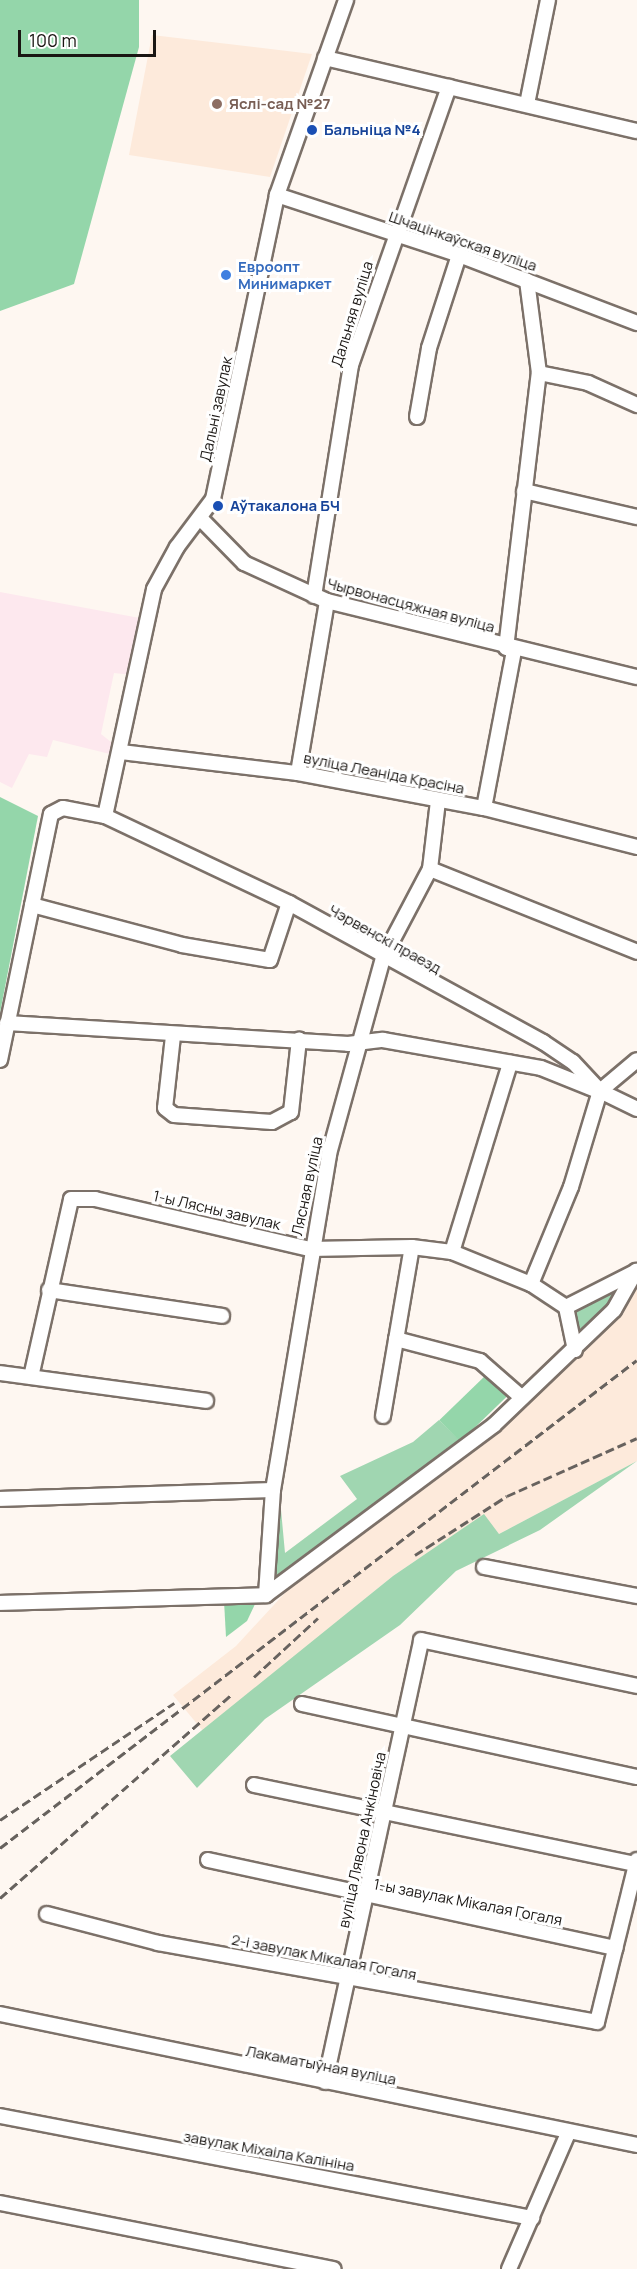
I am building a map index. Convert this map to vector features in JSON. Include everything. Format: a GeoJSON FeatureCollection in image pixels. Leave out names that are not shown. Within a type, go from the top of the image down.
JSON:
{"type":"FeatureCollection","features":[{"type":"Feature","properties":{"kind":"street","name":"Дальні завулак"},"geometry":{"type":"LineString","coordinates":[[105,816],[121,752],[154,589],[213,499],[277,195],[346,0]]}},
{"type":"Feature","properties":{"kind":"street"},"geometry":{"type":"LineString","coordinates":[[527,104],[548,0]]}},
{"type":"Feature","properties":{"kind":"street"},"geometry":{"type":"LineString","coordinates":[[325,58],[637,131]]}},
{"type":"Feature","properties":{"kind":"street","name":"Дальняя вуліца"},"geometry":{"type":"LineString","coordinates":[[298,773],[351,365],[394,234],[449,87]]}},
{"type":"Feature","properties":{"kind":"street","name":"Шчацінкаўская вуліца"},"geometry":{"type":"LineString","coordinates":[[277,195],[459,255],[637,323]]}},
{"type":"Feature","properties":{"kind":"street"},"geometry":{"type":"LineString","coordinates":[[417,417],[429,348],[459,255]]}},
{"type":"Feature","properties":{"kind":"street"},"geometry":{"type":"LineString","coordinates":[[484,808],[510,649],[524,491],[539,373],[527,281]]}},
{"type":"Feature","properties":{"kind":"street"},"geometry":{"type":"LineString","coordinates":[[539,373],[588,383],[637,405]]}},
{"type":"Feature","properties":{"kind":"street"},"geometry":{"type":"LineString","coordinates":[[524,491],[637,517]]}},
{"type":"Feature","properties":{"kind":"street","name":"Чырвонасцяжная вуліца"},"geometry":{"type":"LineString","coordinates":[[200,518],[244,562],[320,598],[510,649],[637,677]]}},
{"type":"Feature","properties":{"kind":"street","name":"вуліца Леаніда Красіна"},"geometry":{"type":"LineString","coordinates":[[121,752],[298,773],[484,808],[637,847]]}},
{"type":"Feature","properties":{"kind":"street","name":"Лясная вуліца"},"geometry":{"type":"LineString","coordinates":[[266,1594],[273,1490],[310,1249],[329,1154],[362,1041],[383,958],[430,869],[438,801]]}},
{"type":"Feature","properties":{"kind":"street","name":"Чэрвенскі праезд"},"geometry":{"type":"LineString","coordinates":[[32,905],[51,814],[63,808],[105,816],[289,903],[383,958],[543,1042],[573,1062],[600,1091],[637,1108]]}},
{"type":"Feature","properties":{"kind":"street"},"geometry":{"type":"LineString","coordinates":[[430,869],[637,952]]}},
{"type":"Feature","properties":{"kind":"street"},"geometry":{"type":"LineString","coordinates":[[0,1060],[32,905],[182,945],[270,960],[289,903]]}},
{"type":"Feature","properties":{"kind":"street"},"geometry":{"type":"LineString","coordinates":[[7,1023],[173,1036],[362,1041],[541,1068],[600,1091]]}},
{"type":"Feature","properties":{"kind":"street"},"geometry":{"type":"LineString","coordinates":[[173,1036],[165,1108],[174,1115],[272,1122],[291,1112],[299,1040]]}},
{"type":"Feature","properties":{"kind":"street"},"geometry":{"type":"LineString","coordinates":[[531,1284],[571,1187],[600,1091],[637,1060]]}},
{"type":"Feature","properties":{"kind":"street"},"geometry":{"type":"LineString","coordinates":[[452,1252],[510,1063]]}},
{"type":"Feature","properties":{"kind":"street","name":"1-ы Лясны завулак"},"geometry":{"type":"LineString","coordinates":[[49,1290],[71,1199],[95,1199],[310,1249],[412,1247],[452,1252],[531,1284],[566,1307]]}},
{"type":"Feature","properties":{"kind":"street"},"geometry":{"type":"LineString","coordinates":[[383,1416],[412,1247]]}},
{"type":"Feature","properties":{"kind":"street"},"geometry":{"type":"LineString","coordinates":[[575,1350],[566,1307],[637,1271]]}},
{"type":"Feature","properties":{"kind":"street"},"geometry":{"type":"LineString","coordinates":[[0,1603],[266,1594],[494,1425],[519,1395],[575,1350],[614,1310],[637,1271]]}},
{"type":"Feature","properties":{"kind":"street"},"geometry":{"type":"LineString","coordinates":[[32,1377],[49,1290],[222,1316]]}},
{"type":"Feature","properties":{"kind":"street"},"geometry":{"type":"LineString","coordinates":[[396,1339],[480,1361],[519,1395]]}},
{"type":"Feature","properties":{"kind":"street"},"geometry":{"type":"LineString","coordinates":[[0,1373],[206,1401]]}},
{"type":"Feature","properties":{"kind":"street"},"geometry":{"type":"LineString","coordinates":[[0,1499],[273,1490]]}},
{"type":"Feature","properties":{"kind":"street"},"geometry":{"type":"LineString","coordinates":[[484,1567],[637,1596]]}},
{"type":"Feature","properties":{"kind":"street","name":"вуліца Лявона Анкіновіча"},"geometry":{"type":"LineString","coordinates":[[325,2082],[387,1813],[421,1640],[637,1686]]}},
{"type":"Feature","properties":{"kind":"street"},"geometry":{"type":"LineString","coordinates":[[302,1704],[402,1728],[637,1776]]}},
{"type":"Feature","properties":{"kind":"street"},"geometry":{"type":"LineString","coordinates":[[254,1785],[637,1863],[616,1948]]}},
{"type":"Feature","properties":{"kind":"street","name":"1-ы завулак Мікалая Гогаля"},"geometry":{"type":"LineString","coordinates":[[208,1860],[368,1898],[616,1948]]}},
{"type":"Feature","properties":{"kind":"street","name":"2-і завулак Мікалая Гогаля"},"geometry":{"type":"LineString","coordinates":[[47,1914],[158,1943],[349,1980],[597,2022],[616,1948]]}},
{"type":"Feature","properties":{"kind":"street","name":"Лакаматыўная вуліца"},"geometry":{"type":"LineString","coordinates":[[0,2014],[637,2145]]}},
{"type":"Feature","properties":{"kind":"street","name":"завулак Міхаіла Калініна"},"geometry":{"type":"LineString","coordinates":[[0,2116],[532,2218]]}},
{"type":"Feature","properties":{"kind":"street"},"geometry":{"type":"LineString","coordinates":[[509,2269],[569,2131]]}},
{"type":"Feature","properties":{"kind":"street"},"geometry":{"type":"LineString","coordinates":[[0,2203],[334,2269]]}},
{"type":"Feature","properties":{"kind":"shaded area","name":"Яслі-сад №27"},"geometry":{"type":"Polygon","coordinates":[[[152,35],[312,54],[270,177],[129,155],[152,35]]]}},
{"type":"Feature","properties":{"kind":"shaded area"},"geometry":{"type":"Polygon","coordinates":[[[0,592],[145,619],[132,675],[114,673],[101,734],[116,746],[114,755],[53,740],[47,757],[29,754],[12,788],[0,782],[0,592]]]}},
{"type":"Feature","properties":{"kind":"shaded area"},"geometry":{"type":"Polygon","coordinates":[[[637,1278],[637,1461],[499,1534],[483,1515],[393,1576],[203,1731],[173,1695],[236,1646],[296,1581],[494,1432],[637,1278]]]}},
{"type":"Feature","properties":{"kind":"green space"},"geometry":{"type":"Polygon","coordinates":[[[0,0],[139,0],[139,47],[74,284],[0,311],[0,0]]]}},
{"type":"Feature","properties":{"kind":"green space"},"geometry":{"type":"Polygon","coordinates":[[[0,797],[38,816],[0,1013],[0,797]]]}},
{"type":"Feature","properties":{"kind":"green space"},"geometry":{"type":"Polygon","coordinates":[[[621,1284],[611,1305],[583,1334],[576,1332],[575,1308],[621,1284]]]}},
{"type":"Feature","properties":{"kind":"green space"},"geometry":{"type":"Polygon","coordinates":[[[486,1375],[507,1397],[460,1442],[439,1420],[486,1375]]]}},
{"type":"Feature","properties":{"kind":"green space"},"geometry":{"type":"Polygon","coordinates":[[[439,1420],[461,1442],[279,1580],[275,1572],[280,1499],[285,1553],[357,1499],[340,1476],[413,1442],[439,1420]]]}},
{"type":"Feature","properties":{"kind":"green space"},"geometry":{"type":"Polygon","coordinates":[[[637,1461],[540,1530],[456,1571],[400,1625],[265,1719],[197,1788],[170,1756],[393,1576],[484,1514],[499,1534],[637,1461]]]}},
{"type":"Feature","properties":{"kind":"green space"},"geometry":{"type":"Polygon","coordinates":[[[224,1601],[256,1602],[247,1621],[226,1637],[224,1601]]]}},
{"type":"Feature","properties":{"kind":"railway"},"geometry":{"type":"LineString","coordinates":[[0,1848],[637,1360]]}},
{"type":"Feature","properties":{"kind":"railway"},"geometry":{"type":"LineString","coordinates":[[415,1555],[507,1496],[637,1438]]}},
{"type":"Feature","properties":{"kind":"railway"},"geometry":{"type":"LineString","coordinates":[[254,1677],[318,1618]]}},
{"type":"Feature","properties":{"kind":"railway"},"geometry":{"type":"LineString","coordinates":[[0,1898],[231,1695]]}},
{"type":"Feature","properties":{"kind":"railway"},"geometry":{"type":"LineString","coordinates":[[0,1820],[174,1703]]}},
{"type":"Feature","properties":{"kind":"place","name":"Яслі-сад №27"},"geometry":{"type":"Point","coordinates":[217,104]}},
{"type":"Feature","properties":{"kind":"place","name":"Бальніца №4"},"geometry":{"type":"Point","coordinates":[312,130]}},
{"type":"Feature","properties":{"kind":"place","name":"Евроопт Минимаркет"},"geometry":{"type":"Point","coordinates":[226,275]}},
{"type":"Feature","properties":{"kind":"place","name":"Аўтакалона БЧ"},"geometry":{"type":"Point","coordinates":[218,506]}}]}
